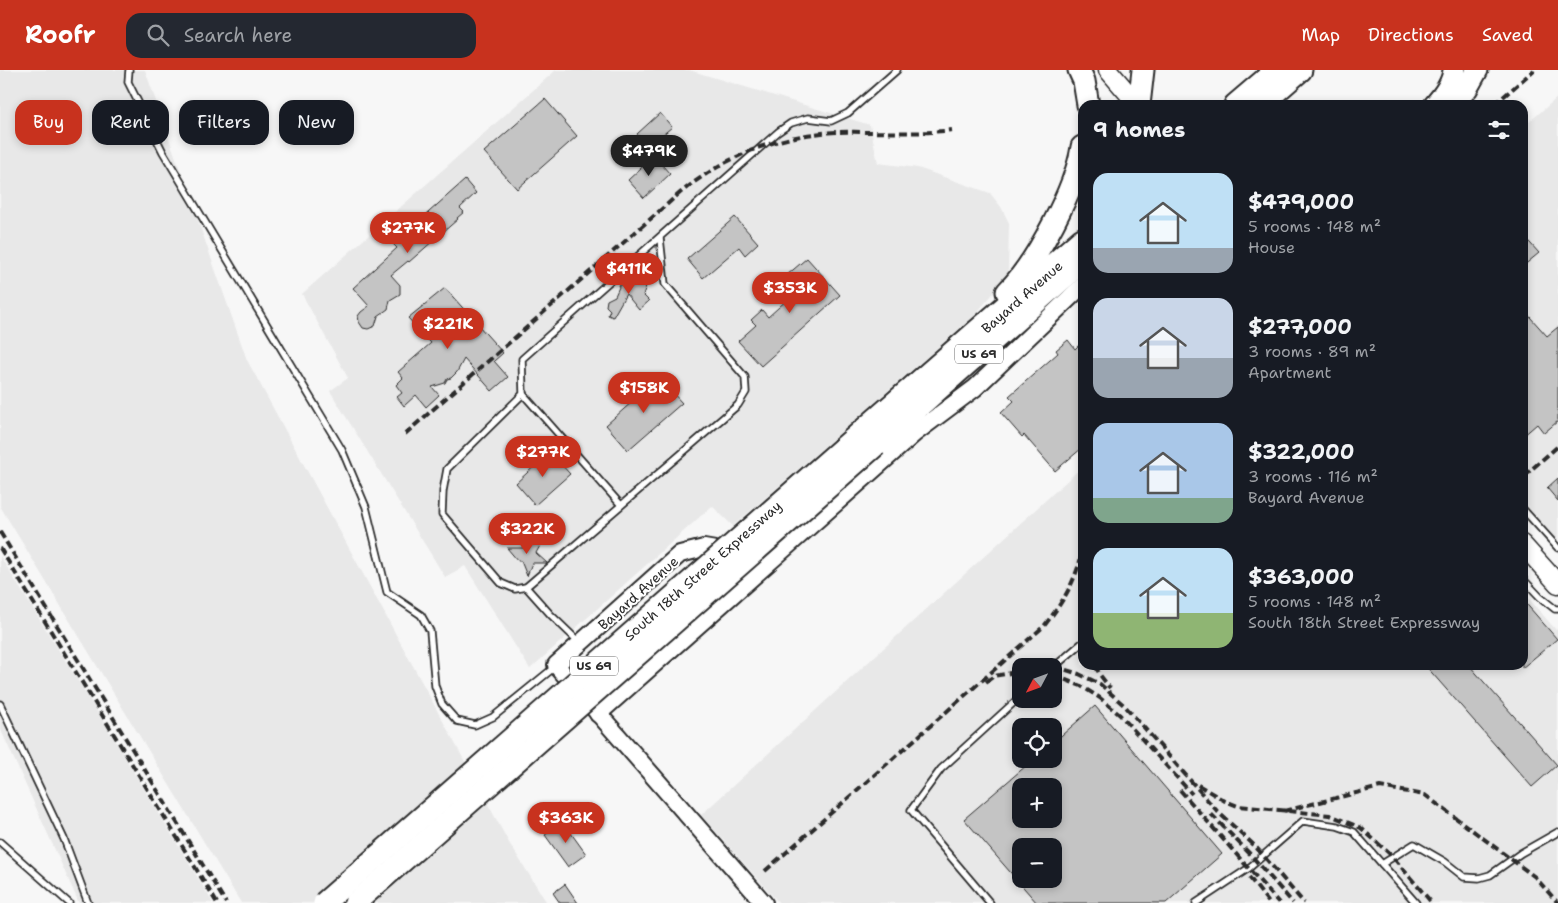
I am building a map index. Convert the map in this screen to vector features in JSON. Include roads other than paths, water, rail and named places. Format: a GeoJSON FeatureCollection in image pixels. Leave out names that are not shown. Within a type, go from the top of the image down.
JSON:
{"type":"FeatureCollection","features":[{"type":"Feature","properties":{"kind":"highway"},"geometry":{"type":"LineString","coordinates":[[1079,70],[1084,81],[1087,100]]}},
{"type":"Feature","properties":{"kind":"highway"},"geometry":{"type":"LineString","coordinates":[[1139,100],[1143,70]]}},
{"type":"Feature","properties":{"kind":"highway"},"geometry":{"type":"LineString","coordinates":[[1241,100],[1276,70]]}},
{"type":"Feature","properties":{"kind":"highway"},"geometry":{"type":"LineString","coordinates":[[1267,100],[1301,70]]}},
{"type":"Feature","properties":{"kind":"highway"},"geometry":{"type":"LineString","coordinates":[[1440,100],[1446,93],[1454,70]]}},
{"type":"Feature","properties":{"kind":"highway"},"geometry":{"type":"LineString","coordinates":[[1456,100],[1467,88],[1478,70]]}},
{"type":"Feature","properties":{"kind":"highway"},"geometry":{"type":"LineString","coordinates":[[957,349],[970,330],[1013,286],[1056,219],[1078,167]]}},
{"type":"Feature","properties":{"kind":"highway","name":"South 18th Street Expressway"},"geometry":{"type":"LineString","coordinates":[[324,903],[1078,242]]}},
{"type":"Feature","properties":{"kind":"highway","name":"South 18th Street Expressway"},"geometry":{"type":"LineString","coordinates":[[355,903],[1078,266]]}},
{"type":"Feature","properties":{"kind":"main road"},"geometry":{"type":"LineString","coordinates":[[1108,70],[1134,100]]}},
{"type":"Feature","properties":{"kind":"main road"},"geometry":{"type":"LineString","coordinates":[[1528,551],[1558,584]]}},
{"type":"Feature","properties":{"kind":"street","name":"Bayard Avenue"},"geometry":{"type":"LineString","coordinates":[[556,666],[680,554],[704,548],[727,552],[1078,247]]}},
{"type":"Feature","properties":{"kind":"street"},"geometry":{"type":"LineString","coordinates":[[598,714],[915,433],[975,388],[1078,290]]}},
{"type":"Feature","properties":{"kind":"street"},"geometry":{"type":"LineString","coordinates":[[556,666],[764,903]]}},
{"type":"Feature","properties":{"kind":"lane"},"geometry":{"type":"LineString","coordinates":[[129,70],[128,82],[163,152],[342,450],[366,507],[387,592],[421,616],[430,631],[435,686],[442,704],[457,721],[475,725],[493,717],[556,666]]}},
{"type":"Feature","properties":{"kind":"lane"},"geometry":{"type":"LineString","coordinates":[[621,505],[523,394],[522,359],[778,132],[791,124],[808,118],[831,121],[848,113],[897,70]]}},
{"type":"Feature","properties":{"kind":"lane"},"geometry":{"type":"LineString","coordinates":[[523,394],[447,469],[442,514],[501,582],[515,589],[526,587],[738,404],[746,392],[745,377],[665,284],[660,238]]}},
{"type":"Feature","properties":{"kind":"lane"},"geometry":{"type":"LineString","coordinates":[[1528,515],[1558,548]]}},
{"type":"Feature","properties":{"kind":"lane"},"geometry":{"type":"LineString","coordinates":[[1528,584],[1540,597],[1558,609]]}},
{"type":"Feature","properties":{"kind":"lane"},"geometry":{"type":"LineString","coordinates":[[526,587],[551,616],[580,644]]}},
{"type":"Feature","properties":{"kind":"lane"},"geometry":{"type":"LineString","coordinates":[[1062,661],[1078,647]]}},
{"type":"Feature","properties":{"kind":"lane"},"geometry":{"type":"LineString","coordinates":[[0,704],[64,839],[88,903]]}},
{"type":"Feature","properties":{"kind":"lane"},"geometry":{"type":"LineString","coordinates":[[990,903],[911,810],[941,770],[1012,704]]}},
{"type":"Feature","properties":{"kind":"lane"},"geometry":{"type":"LineString","coordinates":[[1196,903],[1249,868],[1303,821],[1337,826],[1354,832],[1416,903]]}},
{"type":"Feature","properties":{"kind":"lane"},"geometry":{"type":"LineString","coordinates":[[1382,864],[1414,844],[1445,862],[1464,877],[1479,878],[1490,875],[1521,853],[1558,832]]}},
{"type":"Feature","properties":{"kind":"lane"},"geometry":{"type":"LineString","coordinates":[[0,842],[69,903]]}},
{"type":"Feature","properties":{"kind":"railway"},"geometry":{"type":"LineString","coordinates":[[1500,100],[1534,70]]}},
{"type":"Feature","properties":{"kind":"railway"},"geometry":{"type":"LineString","coordinates":[[405,434],[680,193],[716,168],[754,149],[795,137],[838,132],[924,132],[952,130]]}},
{"type":"Feature","properties":{"kind":"railway"},"geometry":{"type":"LineString","coordinates":[[1528,472],[1558,446]]}},
{"type":"Feature","properties":{"kind":"railway"},"geometry":{"type":"LineString","coordinates":[[0,532],[226,903]]}},
{"type":"Feature","properties":{"kind":"railway"},"geometry":{"type":"LineString","coordinates":[[0,548],[217,903]]}},
{"type":"Feature","properties":{"kind":"railway"},"geometry":{"type":"LineString","coordinates":[[765,871],[1044,626],[1067,592],[1078,566]]}},
{"type":"Feature","properties":{"kind":"railway"},"geometry":{"type":"LineString","coordinates":[[1062,669],[1079,674],[1100,684],[1126,707],[1218,812],[1255,846],[1304,903]]}},
{"type":"Feature","properties":{"kind":"railway"},"geometry":{"type":"LineString","coordinates":[[1098,670],[1110,688]]}},
{"type":"Feature","properties":{"kind":"railway"},"geometry":{"type":"LineString","coordinates":[[986,682],[994,676],[1012,673]]}},
{"type":"Feature","properties":{"kind":"railway"},"geometry":{"type":"LineString","coordinates":[[1062,678],[1081,686],[1100,698],[1120,715],[1192,794]]}},
{"type":"Feature","properties":{"kind":"railway"},"geometry":{"type":"LineString","coordinates":[[1198,785],[1225,801],[1238,806],[1330,815],[1361,828],[1391,855],[1432,903]]}},
{"type":"Feature","properties":{"kind":"railway"},"geometry":{"type":"LineString","coordinates":[[1284,811],[1380,787],[1425,795],[1535,877],[1558,903]]}},
{"type":"Feature","properties":{"kind":"railway"},"geometry":{"type":"LineString","coordinates":[[1180,790],[1279,903]]}},
{"type":"Feature","properties":{"kind":"railway"},"geometry":{"type":"LineString","coordinates":[[1211,814],[1250,854],[1293,903]]}},
{"type":"Feature","properties":{"kind":"railway"},"geometry":{"type":"LineString","coordinates":[[1249,877],[1269,903]]}}]}
